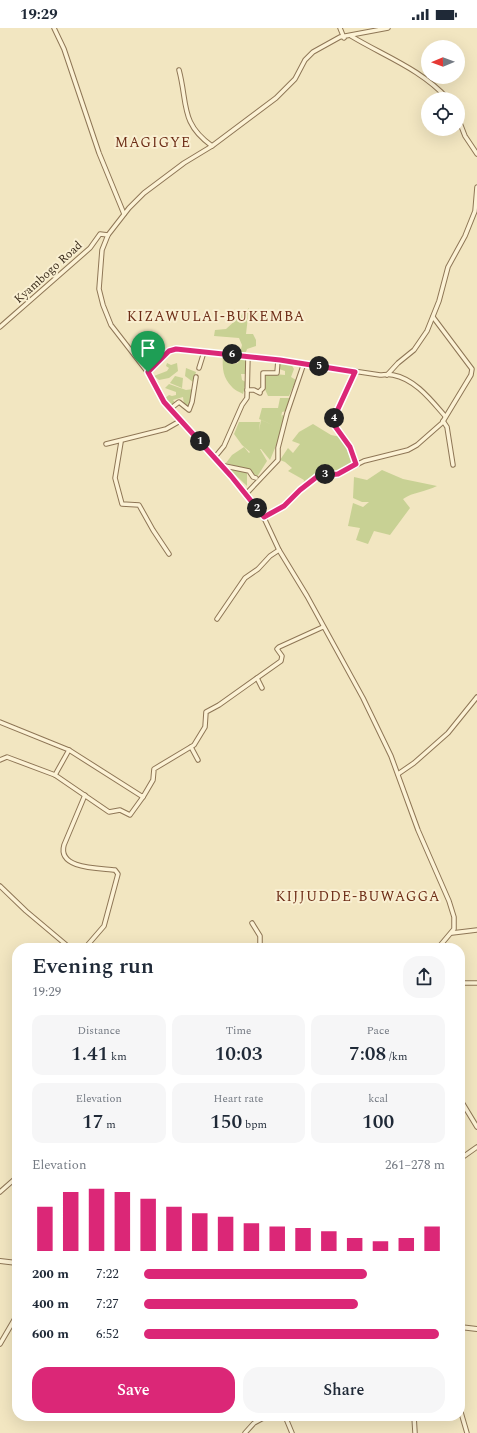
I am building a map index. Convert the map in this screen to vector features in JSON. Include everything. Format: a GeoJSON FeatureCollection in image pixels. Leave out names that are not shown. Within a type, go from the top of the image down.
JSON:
{"type":"FeatureCollection","features":[{"type":"Feature","properties":{"kind":"street"},"geometry":{"type":"LineString","coordinates":[[54,28],[64,49],[99,153],[124,214]]}},
{"type":"Feature","properties":{"kind":"street"},"geometry":{"type":"LineString","coordinates":[[340,28],[344,38]]}},
{"type":"Feature","properties":{"kind":"street"},"geometry":{"type":"LineString","coordinates":[[388,28],[344,38],[336,38],[313,52],[305,60],[295,79],[286,89],[212,146],[184,163],[144,194],[124,214],[108,235],[102,250],[99,268],[99,289],[103,305],[111,325],[148,372],[170,409],[215,457],[264,517],[279,550],[307,596],[363,698],[398,774],[418,830],[450,901],[455,925],[452,933],[443,943]]}},
{"type":"Feature","properties":{"kind":"street"},"geometry":{"type":"LineString","coordinates":[[351,36],[402,63],[442,92]]}},
{"type":"Feature","properties":{"kind":"street"},"geometry":{"type":"LineString","coordinates":[[179,70],[184,90],[184,106],[189,122],[203,140],[212,146]]}},
{"type":"Feature","properties":{"kind":"street"},"geometry":{"type":"LineString","coordinates":[[465,136],[477,154]]}},
{"type":"Feature","properties":{"kind":"street"},"geometry":{"type":"LineString","coordinates":[[387,375],[417,347],[427,331],[433,317],[448,267],[465,236],[475,211],[477,187]]}},
{"type":"Feature","properties":{"kind":"street","name":"Kyambogo Road"},"geometry":{"type":"LineString","coordinates":[[0,328],[90,248],[100,234],[108,235]]}},
{"type":"Feature","properties":{"kind":"street"},"geometry":{"type":"LineString","coordinates":[[264,517],[281,509],[300,490],[318,476],[338,474],[356,464],[376,457],[408,450],[423,440],[443,421],[472,374],[470,365],[433,317]]}},
{"type":"Feature","properties":{"kind":"street"},"geometry":{"type":"LineString","coordinates":[[148,372],[171,350],[248,356],[304,363],[355,372],[393,375],[408,381],[434,401],[445,416]]}},
{"type":"Feature","properties":{"kind":"street"},"geometry":{"type":"LineString","coordinates":[[199,368],[204,352]]}},
{"type":"Feature","properties":{"kind":"street"},"geometry":{"type":"LineString","coordinates":[[215,457],[224,446],[242,405],[247,398],[248,356]]}},
{"type":"Feature","properties":{"kind":"street"},"geometry":{"type":"LineString","coordinates":[[247,390],[250,389],[260,392],[263,388],[263,373],[277,373],[278,360]]}},
{"type":"Feature","properties":{"kind":"street"},"geometry":{"type":"LineString","coordinates":[[246,494],[278,460],[278,448],[287,413],[304,363]]}},
{"type":"Feature","properties":{"kind":"street"},"geometry":{"type":"LineString","coordinates":[[355,372],[332,422],[350,447],[356,464]]}},
{"type":"Feature","properties":{"kind":"street"},"geometry":{"type":"LineString","coordinates":[[472,374],[476,375]]}},
{"type":"Feature","properties":{"kind":"street"},"geometry":{"type":"LineString","coordinates":[[170,409],[179,402],[189,410],[192,402],[196,377]]}},
{"type":"Feature","properties":{"kind":"street"},"geometry":{"type":"LineString","coordinates":[[106,444],[121,442],[127,438],[138,437],[166,429],[180,421]]}},
{"type":"Feature","properties":{"kind":"street"},"geometry":{"type":"LineString","coordinates":[[443,421],[447,427],[453,465]]}},
{"type":"Feature","properties":{"kind":"street"},"geometry":{"type":"LineString","coordinates":[[121,442],[115,478],[122,504],[139,506],[152,530],[169,554]]}},
{"type":"Feature","properties":{"kind":"street"},"geometry":{"type":"LineString","coordinates":[[223,467],[225,466],[249,472],[256,478]]}},
{"type":"Feature","properties":{"kind":"street"},"geometry":{"type":"LineString","coordinates":[[217,619],[245,578],[258,569],[270,556],[279,550]]}},
{"type":"Feature","properties":{"kind":"street"},"geometry":{"type":"LineString","coordinates":[[0,760],[7,757],[55,775],[109,812],[120,810],[128,816],[132,814],[153,780],[154,769],[191,747],[205,727],[206,712],[219,705],[281,661],[282,656],[277,649],[279,647],[323,627]]}},
{"type":"Feature","properties":{"kind":"street"},"geometry":{"type":"LineString","coordinates":[[257,678],[262,688]]}},
{"type":"Feature","properties":{"kind":"street"},"geometry":{"type":"LineString","coordinates":[[398,774],[414,763],[448,733],[477,697]]}},
{"type":"Feature","properties":{"kind":"street"},"geometry":{"type":"LineString","coordinates":[[0,722],[69,750],[143,797]]}},
{"type":"Feature","properties":{"kind":"street"},"geometry":{"type":"LineString","coordinates":[[191,747],[198,760]]}},
{"type":"Feature","properties":{"kind":"street"},"geometry":{"type":"LineString","coordinates":[[55,775],[69,750]]}},
{"type":"Feature","properties":{"kind":"street"},"geometry":{"type":"LineString","coordinates":[[85,795],[64,845],[65,853],[80,867],[115,870],[118,874],[104,926],[89,943]]}},
{"type":"Feature","properties":{"kind":"street"},"geometry":{"type":"LineString","coordinates":[[0,886],[64,943]]}},
{"type":"Feature","properties":{"kind":"street"},"geometry":{"type":"LineString","coordinates":[[252,923],[260,936],[260,943]]}},
{"type":"Feature","properties":{"kind":"street"},"geometry":{"type":"LineString","coordinates":[[455,925],[464,930]]}},
{"type":"Feature","properties":{"kind":"street"},"geometry":{"type":"LineString","coordinates":[[452,933],[464,930],[477,930]]}},
{"type":"Feature","properties":{"kind":"street"},"geometry":{"type":"LineString","coordinates":[[465,983],[477,983]]}},
{"type":"Feature","properties":{"kind":"street"},"geometry":{"type":"LineString","coordinates":[[465,1107],[477,1127]]}},
{"type":"Feature","properties":{"kind":"street"},"geometry":{"type":"LineString","coordinates":[[465,1156],[477,1147]]}},
{"type":"Feature","properties":{"kind":"street"},"geometry":{"type":"LineString","coordinates":[[0,1192],[12,1181]]}},
{"type":"Feature","properties":{"kind":"street"},"geometry":{"type":"LineString","coordinates":[[0,1261],[12,1262]]}},
{"type":"Feature","properties":{"kind":"street"},"geometry":{"type":"LineString","coordinates":[[0,1344],[12,1324]]}},
{"type":"Feature","properties":{"kind":"street"},"geometry":{"type":"LineString","coordinates":[[465,1328],[477,1329]]}},
{"type":"Feature","properties":{"kind":"street"},"geometry":{"type":"LineString","coordinates":[[245,1433],[258,1421]]}},
{"type":"Feature","properties":{"kind":"street"},"geometry":{"type":"LineString","coordinates":[[287,1421],[292,1433]]}},
{"type":"Feature","properties":{"kind":"street"},"geometry":{"type":"LineString","coordinates":[[414,1421],[415,1433]]}},
{"type":"Feature","properties":{"kind":"street"},"geometry":{"type":"LineString","coordinates":[[464,1421],[467,1433]]}},
{"type":"Feature","properties":{"kind":"green space"},"geometry":{"type":"Polygon","coordinates":[[[249,308],[246,334],[253,334],[256,340],[256,346],[247,349],[246,352],[240,353],[242,345],[239,338],[214,336],[215,330],[226,329],[249,308]]]}},
{"type":"Feature","properties":{"kind":"green space"},"geometry":{"type":"Polygon","coordinates":[[[223,356],[229,356],[233,364],[238,363],[241,357],[247,358],[246,374],[241,374],[242,380],[246,382],[243,394],[229,384],[223,369],[223,356]]]}},
{"type":"Feature","properties":{"kind":"green space"},"geometry":{"type":"Polygon","coordinates":[[[279,362],[291,364],[294,369],[291,377],[296,380],[289,396],[268,396],[263,385],[264,373],[285,375],[285,371],[279,369],[279,362]]]}},
{"type":"Feature","properties":{"kind":"green space"},"geometry":{"type":"Polygon","coordinates":[[[167,363],[171,365],[177,363],[178,371],[169,378],[159,380],[154,376],[167,371],[169,368],[166,366],[167,363]]]}},
{"type":"Feature","properties":{"kind":"green space"},"geometry":{"type":"Polygon","coordinates":[[[186,368],[196,372],[193,382],[185,376],[186,368]]]}},
{"type":"Feature","properties":{"kind":"green space"},"geometry":{"type":"Polygon","coordinates":[[[175,376],[183,378],[182,388],[170,383],[175,376]]]}},
{"type":"Feature","properties":{"kind":"green space"},"geometry":{"type":"Polygon","coordinates":[[[169,384],[186,390],[193,389],[191,403],[188,409],[184,405],[183,397],[173,400],[176,404],[174,405],[169,404],[165,398],[169,395],[176,395],[176,392],[165,388],[169,384]]]}},
{"type":"Feature","properties":{"kind":"green space"},"geometry":{"type":"Polygon","coordinates":[[[280,398],[290,398],[286,411],[282,412],[281,418],[282,415],[285,416],[278,441],[270,460],[260,449],[267,461],[257,477],[249,470],[226,463],[232,455],[244,447],[249,453],[250,452],[242,445],[234,434],[239,422],[260,422],[259,431],[261,420],[275,426],[259,419],[262,408],[278,408],[280,398]]]}},
{"type":"Feature","properties":{"kind":"green space"},"geometry":{"type":"Polygon","coordinates":[[[313,424],[331,435],[341,437],[350,449],[355,462],[350,467],[345,469],[323,471],[303,485],[304,480],[288,471],[292,468],[280,460],[288,448],[293,453],[300,444],[292,441],[299,432],[313,424]]]}},
{"type":"Feature","properties":{"kind":"green space"},"geometry":{"type":"Polygon","coordinates":[[[227,467],[247,472],[247,486],[227,467]]]}},
{"type":"Feature","properties":{"kind":"green space"},"geometry":{"type":"Polygon","coordinates":[[[382,470],[403,479],[437,486],[403,499],[410,508],[390,535],[374,531],[368,544],[356,540],[360,528],[348,526],[353,503],[363,507],[369,502],[362,502],[353,498],[354,477],[367,480],[382,470]]]}},
{"type":"Feature","properties":{"kind":"district","name":"MAGIGYE"},"geometry":{"type":"Point","coordinates":[153,142]}},
{"type":"Feature","properties":{"kind":"district","name":"KIZAWULAI-BUKEMBA"},"geometry":{"type":"Point","coordinates":[216,316]}},
{"type":"Feature","properties":{"kind":"district","name":"KIJJUDDE-BUWAGGA"},"geometry":{"type":"Point","coordinates":[358,896]}},
{"type":"Feature","properties":{"kind":"route"},"geometry":{"type":"LineString","coordinates":[[176,349],[304,363],[314,366],[355,372],[332,424],[350,447],[356,464],[338,474],[322,474],[318,476],[300,490],[284,506],[264,517],[231,476],[164,402],[148,372],[169,351],[176,349]]}}]}
